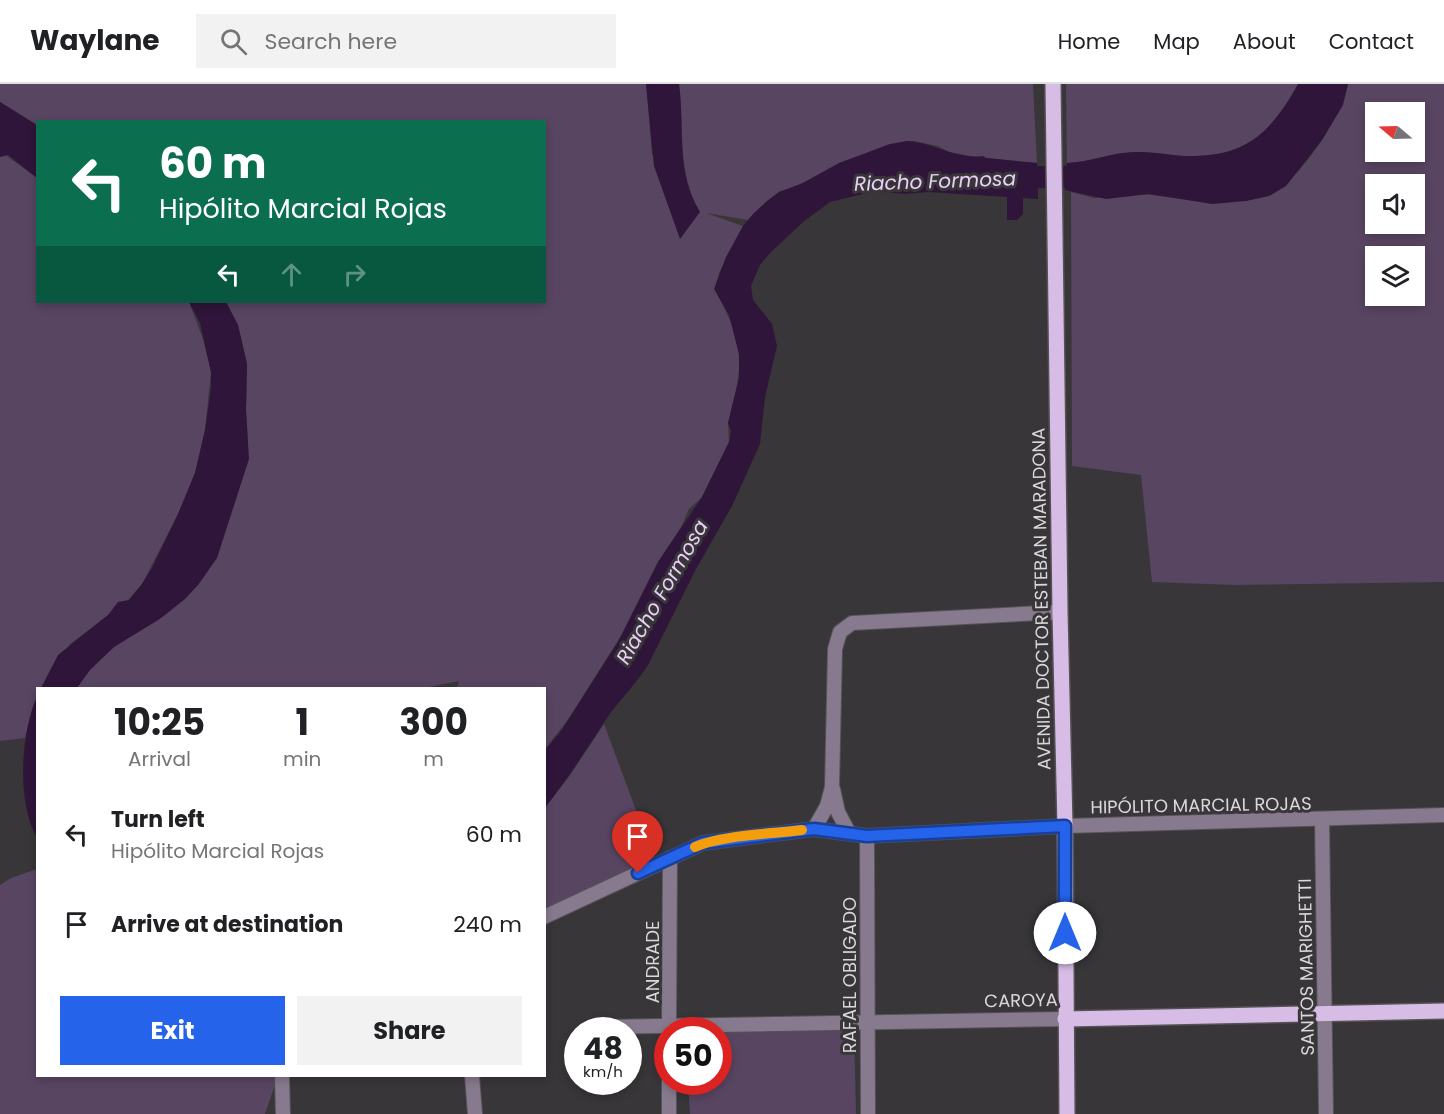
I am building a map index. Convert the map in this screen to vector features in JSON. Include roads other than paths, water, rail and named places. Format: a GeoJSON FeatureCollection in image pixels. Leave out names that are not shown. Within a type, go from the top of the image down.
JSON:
{"type":"FeatureCollection","features":[{"type":"Feature","properties":{"kind":"main road","name":"AVENIDA DOCTOR ESTEBAN MARADONA"},"geometry":{"type":"LineString","coordinates":[[1053,84],[1065,826],[1067,1114]]}},
{"type":"Feature","properties":{"kind":"main road","name":"CAROYA"},"geometry":{"type":"LineString","coordinates":[[1065,1019],[1444,1011]]}},
{"type":"Feature","properties":{"kind":"street"},"geometry":{"type":"LineString","coordinates":[[814,829],[827,806],[832,787],[835,649],[840,632],[852,623],[1060,612]]}},
{"type":"Feature","properties":{"kind":"street"},"geometry":{"type":"LineString","coordinates":[[832,787],[838,812],[849,833]]}},
{"type":"Feature","properties":{"kind":"street","name":"HIPÓLITO MARCIAL ROJAS"},"geometry":{"type":"LineString","coordinates":[[546,916],[703,843],[814,829],[867,836],[1065,826],[1444,815]]}},
{"type":"Feature","properties":{"kind":"street","name":"SANTOS MARIGHETTI"},"geometry":{"type":"LineString","coordinates":[[1322,820],[1326,1114]]}},
{"type":"Feature","properties":{"kind":"street","name":"RAFAEL OBLIGADO"},"geometry":{"type":"LineString","coordinates":[[867,836],[868,1114]]}},
{"type":"Feature","properties":{"kind":"street","name":"ANDRADE"},"geometry":{"type":"LineString","coordinates":[[669,1017],[670,858]]}},
{"type":"Feature","properties":{"kind":"street","name":"CAROYA"},"geometry":{"type":"LineString","coordinates":[[732,1026],[1065,1019]]}},
{"type":"Feature","properties":{"kind":"street"},"geometry":{"type":"LineString","coordinates":[[282,1077],[283,1114]]}},
{"type":"Feature","properties":{"kind":"street"},"geometry":{"type":"LineString","coordinates":[[472,1077],[475,1114]]}},
{"type":"Feature","properties":{"kind":"street"},"geometry":{"type":"LineString","coordinates":[[669,1095],[669,1114]]}},
{"type":"Feature","properties":{"kind":"water"},"geometry":{"type":"Polygon","coordinates":[[[646,84],[679,84],[684,165],[692,197],[700,212],[680,239],[654,166],[646,84]]]}},
{"type":"Feature","properties":{"kind":"water"},"geometry":{"type":"Polygon","coordinates":[[[1298,84],[1348,84],[1343,105],[1322,140],[1286,186],[1269,196],[1212,204],[1149,194],[1106,199],[1065,190],[1067,163],[1130,152],[1188,156],[1214,154],[1245,145],[1269,126],[1298,84]]]}},
{"type":"Feature","properties":{"kind":"water"},"geometry":{"type":"Polygon","coordinates":[[[0,102],[36,124],[36,177],[8,155],[0,157],[0,102]]]}},
{"type":"Feature","properties":{"kind":"water"},"geometry":{"type":"Polygon","coordinates":[[[917,142],[973,157],[983,156],[1037,163],[1038,199],[1023,198],[1023,214],[1017,220],[1007,220],[1007,197],[875,191],[830,202],[803,222],[760,265],[751,286],[753,300],[772,324],[777,346],[765,397],[760,444],[732,506],[696,569],[649,663],[609,715],[546,807],[546,749],[561,731],[618,642],[658,562],[702,497],[729,442],[731,431],[728,423],[739,378],[739,354],[729,315],[714,289],[726,257],[743,226],[753,214],[779,192],[801,184],[839,163],[890,144],[917,142]]]}},
{"type":"Feature","properties":{"kind":"water"},"geometry":{"type":"Polygon","coordinates":[[[190,303],[227,303],[238,325],[247,364],[246,410],[249,459],[217,558],[185,599],[158,620],[114,647],[90,670],[78,687],[42,687],[58,655],[108,615],[118,602],[129,600],[142,584],[178,514],[195,473],[205,430],[211,388],[211,372],[200,323],[190,303]]]}},
{"type":"Feature","properties":{"kind":"water"},"geometry":{"type":"Polygon","coordinates":[[[36,699],[36,836],[26,805],[23,767],[24,747],[36,699]]]}},
{"type":"Feature","properties":{"kind":"waterway","name":"Riacho Formosa"},"geometry":{"type":"LineString","coordinates":[[1007,178],[1097,176]]}}]}
